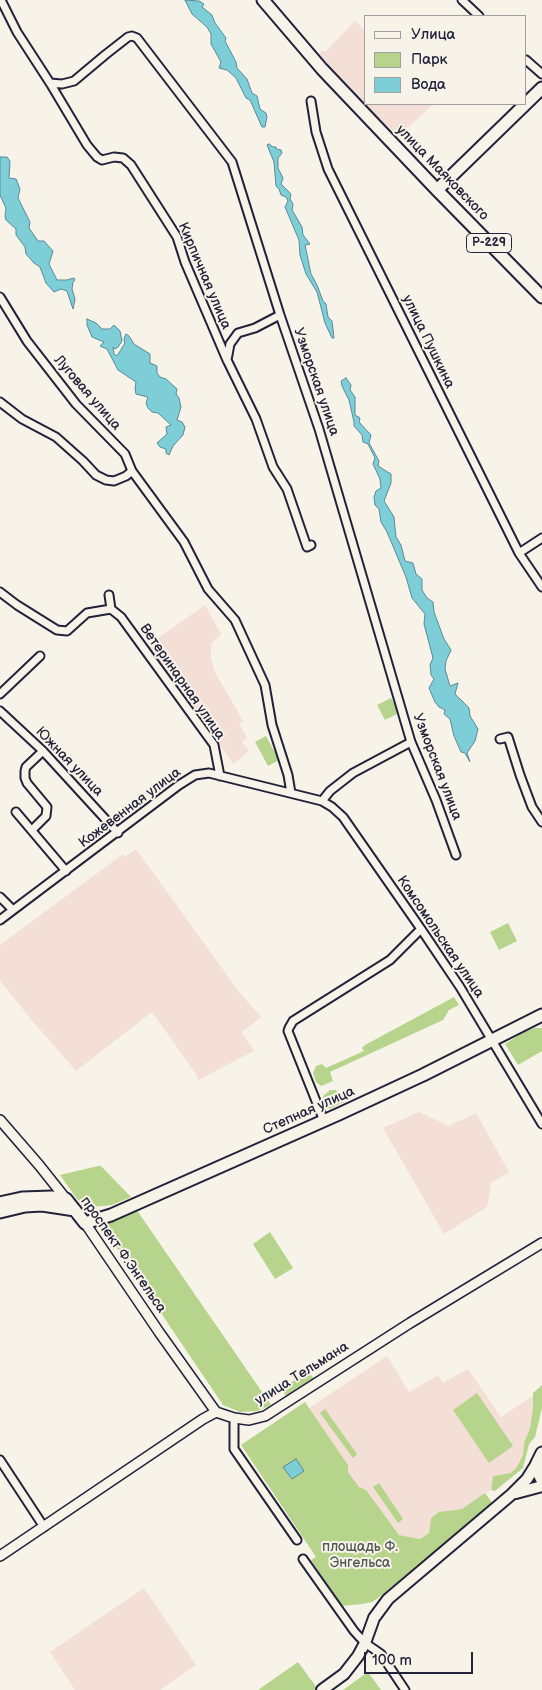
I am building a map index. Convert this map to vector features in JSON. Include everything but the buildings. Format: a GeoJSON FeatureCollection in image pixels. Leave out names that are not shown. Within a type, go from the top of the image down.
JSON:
{"type":"FeatureCollection","features":[{"type":"Feature","properties":{"kind":"main road","name":"улица Маяковского"},"geometry":{"type":"LineString","coordinates":[[263,0],[322,69],[542,297]]}},
{"type":"Feature","properties":{"kind":"main road"},"geometry":{"type":"LineString","coordinates":[[527,103],[542,88]]}},
{"type":"Feature","properties":{"kind":"main road"},"geometry":{"type":"LineString","coordinates":[[437,190],[524,105]]}},
{"type":"Feature","properties":{"kind":"main road","name":"Степная улица"},"geometry":{"type":"LineString","coordinates":[[84,1223],[144,1201],[324,1121],[423,1075],[542,1015]]}},
{"type":"Feature","properties":{"kind":"main road"},"geometry":{"type":"LineString","coordinates":[[0,1203],[40,1196],[66,1199]]}},
{"type":"Feature","properties":{"kind":"main road","name":"проспект Ф.Энгельса"},"geometry":{"type":"LineString","coordinates":[[66,1199],[84,1223]]}},
{"type":"Feature","properties":{"kind":"main road"},"geometry":{"type":"LineString","coordinates":[[0,1212],[25,1206],[42,1205],[74,1210]]}},
{"type":"Feature","properties":{"kind":"main road"},"geometry":{"type":"LineString","coordinates":[[539,1458],[537,1470],[542,1480]]}},
{"type":"Feature","properties":{"kind":"main road"},"geometry":{"type":"LineString","coordinates":[[322,1690],[344,1674],[358,1656],[374,1618],[388,1599],[527,1480],[539,1458]]}},
{"type":"Feature","properties":{"kind":"main road"},"geometry":{"type":"LineString","coordinates":[[512,1494],[542,1486]]}},
{"type":"Feature","properties":{"kind":"street","name":"Кирпичная улица"},"geometry":{"type":"LineString","coordinates":[[1,0],[18,32],[88,145],[97,157],[102,160],[114,156],[123,158],[131,166],[177,237],[185,262],[227,360],[256,419],[273,467],[287,490],[308,547],[311,545]]}},
{"type":"Feature","properties":{"kind":"street"},"geometry":{"type":"LineString","coordinates":[[462,0],[478,15]]}},
{"type":"Feature","properties":{"kind":"street","name":"Узморская улица"},"geometry":{"type":"LineString","coordinates":[[50,83],[62,84],[74,81],[128,37],[137,38],[232,162],[280,315],[322,439],[411,742],[436,800],[456,855]]}},
{"type":"Feature","properties":{"kind":"street"},"geometry":{"type":"LineString","coordinates":[[527,61],[542,74]]}},
{"type":"Feature","properties":{"kind":"street","name":"улица Пушкина"},"geometry":{"type":"LineString","coordinates":[[311,101],[316,132],[328,169],[518,553],[542,587]]}},
{"type":"Feature","properties":{"kind":"street","name":"Луговая улица"},"geometry":{"type":"LineString","coordinates":[[0,297],[27,341],[76,404],[125,454],[132,471],[184,542],[208,588],[235,620],[266,685],[272,725],[288,775],[291,793]]}},
{"type":"Feature","properties":{"kind":"street"},"geometry":{"type":"LineString","coordinates":[[227,360],[230,344],[238,334],[255,328],[280,315]]}},
{"type":"Feature","properties":{"kind":"street"},"geometry":{"type":"LineString","coordinates":[[0,402],[22,419],[56,437],[96,475],[106,480],[114,481],[132,471]]}},
{"type":"Feature","properties":{"kind":"street"},"geometry":{"type":"LineString","coordinates":[[518,553],[542,538]]}},
{"type":"Feature","properties":{"kind":"street"},"geometry":{"type":"LineString","coordinates":[[0,592],[57,630],[67,631],[87,613],[111,609],[109,595]]}},
{"type":"Feature","properties":{"kind":"street","name":"Ветеринарная улица"},"geometry":{"type":"LineString","coordinates":[[111,609],[121,617],[214,745],[220,776]]}},
{"type":"Feature","properties":{"kind":"street"},"geometry":{"type":"LineString","coordinates":[[0,694],[40,656]]}},
{"type":"Feature","properties":{"kind":"street","name":"Южная улица"},"geometry":{"type":"LineString","coordinates":[[0,711],[43,751],[118,832]]}},
{"type":"Feature","properties":{"kind":"street"},"geometry":{"type":"LineString","coordinates":[[500,739],[508,737],[532,807],[542,822]]}},
{"type":"Feature","properties":{"kind":"street"},"geometry":{"type":"LineString","coordinates":[[322,801],[330,791],[353,773],[411,742]]}},
{"type":"Feature","properties":{"kind":"street"},"geometry":{"type":"LineString","coordinates":[[32,830],[46,816],[47,807],[27,783],[25,771],[26,767],[43,751]]}},
{"type":"Feature","properties":{"kind":"street","name":"Кожевенная улица"},"geometry":{"type":"LineString","coordinates":[[0,920],[180,785],[195,776],[209,773],[291,793]]}},
{"type":"Feature","properties":{"kind":"street","name":"Комсомольская улица"},"geometry":{"type":"LineString","coordinates":[[291,793],[322,801],[343,817],[460,986],[542,1124]]}},
{"type":"Feature","properties":{"kind":"street"},"geometry":{"type":"LineString","coordinates":[[16,812],[66,871]]}},
{"type":"Feature","properties":{"kind":"street"},"geometry":{"type":"LineString","coordinates":[[0,897],[13,910]]}},
{"type":"Feature","properties":{"kind":"street"},"geometry":{"type":"LineString","coordinates":[[324,1121],[288,1028],[293,1021],[390,960],[420,929]]}},
{"type":"Feature","properties":{"kind":"street","name":"проспект Ф.Энгельса"},"geometry":{"type":"LineString","coordinates":[[0,1120],[66,1199]]}},
{"type":"Feature","properties":{"kind":"street","name":"проспект Ф.Энгельса"},"geometry":{"type":"LineString","coordinates":[[84,1223],[216,1412]]}},
{"type":"Feature","properties":{"kind":"street","name":"улица Тельмана"},"geometry":{"type":"LineString","coordinates":[[216,1412],[234,1418],[249,1420],[265,1416],[410,1322],[542,1243]]}},
{"type":"Feature","properties":{"kind":"street"},"geometry":{"type":"LineString","coordinates":[[0,1556],[216,1412]]}},
{"type":"Feature","properties":{"kind":"street"},"geometry":{"type":"LineString","coordinates":[[234,1418],[234,1449],[297,1540]]}},
{"type":"Feature","properties":{"kind":"street"},"geometry":{"type":"LineString","coordinates":[[0,1460],[44,1526]]}},
{"type":"Feature","properties":{"kind":"street"},"geometry":{"type":"LineString","coordinates":[[303,1559],[354,1631],[365,1643],[381,1654],[404,1690]]}},
{"type":"Feature","properties":{"kind":"shaded area"},"geometry":{"type":"Polygon","coordinates":[[[355,21],[364,29],[364,105],[318,56],[322,50],[325,52],[355,21]]]}},
{"type":"Feature","properties":{"kind":"shaded area"},"geometry":{"type":"Polygon","coordinates":[[[364,105],[433,105],[398,136],[364,105]]]}},
{"type":"Feature","properties":{"kind":"shaded area"},"geometry":{"type":"Polygon","coordinates":[[[205,605],[221,634],[211,644],[211,658],[215,672],[243,721],[239,724],[247,738],[242,742],[249,751],[233,764],[198,712],[190,706],[148,645],[205,605]]]}},
{"type":"Feature","properties":{"kind":"shaded area"},"geometry":{"type":"Polygon","coordinates":[[[136,849],[240,993],[261,1017],[242,1032],[254,1051],[198,1080],[196,1074],[152,1012],[76,1071],[0,981],[0,945],[123,854],[125,857],[136,849]]]}},
{"type":"Feature","properties":{"kind":"shaded area"},"geometry":{"type":"Polygon","coordinates":[[[419,1112],[449,1126],[476,1113],[509,1172],[491,1183],[487,1207],[444,1234],[383,1128],[419,1112]]]}},
{"type":"Feature","properties":{"kind":"shaded area"},"geometry":{"type":"Polygon","coordinates":[[[387,1356],[409,1392],[438,1375],[443,1383],[468,1369],[501,1417],[533,1396],[530,1429],[524,1443],[523,1455],[517,1468],[511,1473],[493,1476],[491,1490],[462,1509],[439,1512],[431,1518],[429,1533],[420,1539],[399,1535],[366,1490],[359,1488],[348,1472],[348,1465],[309,1408],[387,1356]]]}},
{"type":"Feature","properties":{"kind":"shaded area"},"geometry":{"type":"Polygon","coordinates":[[[144,1588],[196,1665],[160,1690],[75,1690],[50,1652],[144,1588]]]}},
{"type":"Feature","properties":{"kind":"green space"},"geometry":{"type":"Polygon","coordinates":[[[391,698],[399,713],[385,720],[377,705],[391,698]]]}},
{"type":"Feature","properties":{"kind":"green space"},"geometry":{"type":"Polygon","coordinates":[[[266,736],[279,760],[268,766],[255,742],[266,736]]]}},
{"type":"Feature","properties":{"kind":"green space"},"geometry":{"type":"Polygon","coordinates":[[[508,923],[517,941],[499,950],[490,932],[508,923]]]}},
{"type":"Feature","properties":{"kind":"green space"},"geometry":{"type":"Polygon","coordinates":[[[454,997],[459,1005],[449,1010],[443,1020],[330,1072],[333,1081],[321,1086],[316,1082],[313,1073],[316,1066],[322,1064],[326,1068],[364,1051],[362,1048],[365,1045],[454,997]]]}},
{"type":"Feature","properties":{"kind":"green space"},"geometry":{"type":"Polygon","coordinates":[[[535,1028],[542,1028],[542,1051],[518,1065],[505,1044],[524,1032],[535,1028]]]}},
{"type":"Feature","properties":{"kind":"green space"},"geometry":{"type":"Polygon","coordinates":[[[330,1090],[336,1090],[344,1102],[329,1109],[323,1096],[330,1090]]]}},
{"type":"Feature","properties":{"kind":"green space"},"geometry":{"type":"Polygon","coordinates":[[[101,1166],[131,1197],[112,1205],[92,1207],[84,1205],[77,1199],[60,1175],[101,1166]]]}},
{"type":"Feature","properties":{"kind":"green space"},"geometry":{"type":"Polygon","coordinates":[[[136,1209],[271,1405],[257,1411],[240,1412],[223,1405],[107,1233],[108,1224],[114,1218],[136,1209]]]}},
{"type":"Feature","properties":{"kind":"green space"},"geometry":{"type":"Polygon","coordinates":[[[270,1232],[293,1268],[275,1279],[253,1244],[270,1232]]]}},
{"type":"Feature","properties":{"kind":"green space"},"geometry":{"type":"Polygon","coordinates":[[[308,1371],[314,1379],[287,1397],[281,1389],[308,1371]]]}},
{"type":"Feature","properties":{"kind":"green space"},"geometry":{"type":"Polygon","coordinates":[[[542,1385],[542,1408],[535,1437],[529,1444],[523,1468],[495,1491],[491,1490],[493,1476],[511,1473],[517,1467],[523,1455],[524,1443],[530,1428],[533,1393],[542,1385]]]}},
{"type":"Feature","properties":{"kind":"green space"},"geometry":{"type":"Polygon","coordinates":[[[477,1393],[513,1446],[489,1463],[453,1410],[477,1393]]]}},
{"type":"Feature","properties":{"kind":"green space","name":"площадь Ф. Энгельса"},"geometry":{"type":"Polygon","coordinates":[[[305,1402],[348,1465],[348,1472],[359,1487],[366,1490],[399,1535],[420,1539],[429,1533],[431,1518],[439,1512],[462,1509],[485,1493],[493,1504],[378,1598],[372,1602],[342,1606],[311,1560],[316,1557],[241,1445],[305,1402]]]}},
{"type":"Feature","properties":{"kind":"green space"},"geometry":{"type":"Polygon","coordinates":[[[325,1409],[357,1454],[353,1458],[320,1413],[325,1409]]]}},
{"type":"Feature","properties":{"kind":"green space"},"geometry":{"type":"Polygon","coordinates":[[[379,1483],[403,1519],[398,1523],[373,1487],[379,1483]]]}},
{"type":"Feature","properties":{"kind":"green space"},"geometry":{"type":"Polygon","coordinates":[[[298,1662],[317,1688],[314,1690],[258,1690],[298,1662]]]}},
{"type":"Feature","properties":{"kind":"green space"},"geometry":{"type":"Polygon","coordinates":[[[368,1672],[381,1690],[343,1690],[368,1672]]]}},
{"type":"Feature","properties":{"kind":"water"},"geometry":{"type":"Polygon","coordinates":[[[185,0],[199,1],[204,4],[202,7],[212,15],[215,23],[226,38],[225,41],[236,62],[237,68],[247,79],[252,93],[257,96],[260,109],[266,113],[265,127],[262,127],[250,100],[246,98],[236,78],[227,70],[219,68],[221,62],[211,44],[211,34],[207,27],[192,14],[185,0]]]}},
{"type":"Feature","properties":{"kind":"water"},"geometry":{"type":"Polygon","coordinates":[[[269,144],[281,150],[282,153],[278,158],[278,168],[283,178],[281,184],[291,194],[292,210],[302,227],[303,235],[310,244],[305,245],[311,274],[326,304],[328,317],[332,321],[334,338],[332,338],[325,323],[317,292],[306,274],[300,255],[299,240],[285,207],[288,201],[286,197],[281,195],[276,186],[274,162],[267,145],[269,144]]]}},
{"type":"Feature","properties":{"kind":"water"},"geometry":{"type":"Polygon","coordinates":[[[0,157],[7,157],[10,161],[9,178],[16,179],[20,189],[18,198],[30,222],[29,228],[38,241],[44,241],[53,251],[49,264],[57,280],[74,278],[75,280],[72,289],[75,299],[73,309],[67,291],[61,289],[54,292],[46,283],[40,267],[26,254],[25,247],[16,235],[16,229],[6,220],[6,208],[0,195],[0,157]]]}},
{"type":"Feature","properties":{"kind":"water"},"geometry":{"type":"Polygon","coordinates":[[[87,319],[96,323],[102,329],[110,329],[114,325],[120,331],[122,341],[115,349],[113,347],[114,354],[117,356],[125,343],[126,334],[129,336],[134,344],[150,354],[150,363],[157,366],[157,373],[160,377],[166,379],[177,389],[176,394],[181,407],[177,420],[182,422],[185,427],[183,435],[173,446],[169,455],[166,453],[166,449],[160,447],[157,443],[167,434],[166,427],[171,425],[158,413],[152,412],[148,408],[146,403],[148,397],[136,394],[136,382],[118,370],[107,349],[100,346],[104,342],[92,337],[87,325],[87,319]]]}},
{"type":"Feature","properties":{"kind":"water"},"geometry":{"type":"Polygon","coordinates":[[[346,378],[351,385],[350,390],[355,397],[355,415],[360,418],[359,422],[371,435],[369,443],[379,461],[378,466],[391,474],[391,483],[384,501],[394,517],[396,537],[401,545],[405,561],[413,563],[416,574],[422,579],[422,590],[427,598],[433,602],[434,612],[444,639],[451,650],[445,669],[450,686],[458,683],[455,694],[469,708],[470,716],[478,729],[475,741],[467,753],[470,762],[465,753],[461,752],[454,736],[450,719],[444,714],[445,710],[435,702],[429,688],[434,679],[431,675],[430,665],[433,658],[424,624],[425,614],[412,598],[406,577],[381,522],[379,509],[375,505],[374,497],[376,491],[381,488],[380,479],[373,464],[375,458],[368,444],[363,442],[362,435],[354,426],[349,400],[341,381],[346,378]]]}},
{"type":"Feature","properties":{"kind":"water"},"geometry":{"type":"Polygon","coordinates":[[[296,1459],[304,1471],[292,1479],[283,1467],[296,1459]]]}}]}
